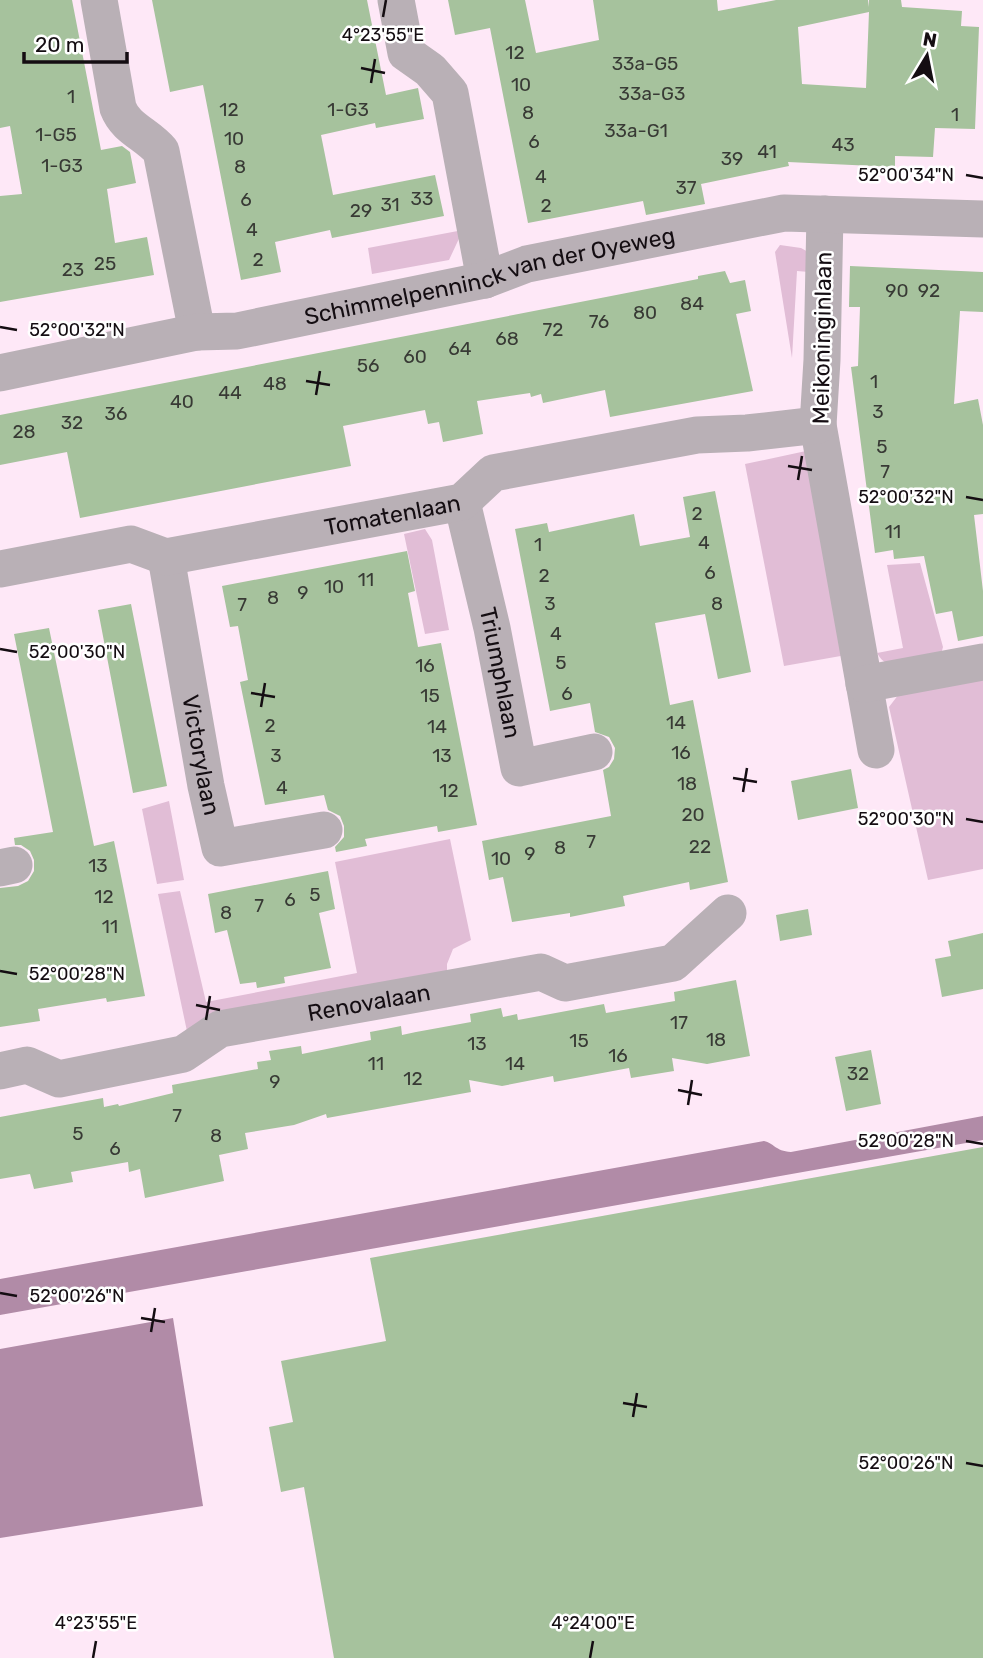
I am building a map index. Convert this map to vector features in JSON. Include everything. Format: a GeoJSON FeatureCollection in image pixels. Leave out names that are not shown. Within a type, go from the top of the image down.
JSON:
{"type":"FeatureCollection","features":[{"type":"Feature","properties":{"kind":"street"},"geometry":{"type":"LineString","coordinates":[[99,0],[118,108],[123,121],[151,139],[161,151],[197,332]]}},
{"type":"Feature","properties":{"kind":"street"},"geometry":{"type":"LineString","coordinates":[[396,0],[406,53],[430,70],[450,93],[485,280]]}},
{"type":"Feature","properties":{"kind":"street","name":"Schimmelpenninck van der Oyeweg"},"geometry":{"type":"LineString","coordinates":[[0,373],[197,332],[237,331],[485,280],[527,264],[785,213],[983,219]]}},
{"type":"Feature","properties":{"kind":"street","name":"Meikoninginlaan"},"geometry":{"type":"LineString","coordinates":[[825,214],[822,360],[817,425],[876,750]]}},
{"type":"Feature","properties":{"kind":"street","name":"Tomatenlaan"},"geometry":{"type":"LineString","coordinates":[[166,557],[462,502],[493,473],[697,435],[747,433],[817,425]]}},
{"type":"Feature","properties":{"kind":"street","name":"Triumphlaan"},"geometry":{"type":"LineString","coordinates":[[462,502],[492,628],[519,768],[594,752]]}},
{"type":"Feature","properties":{"kind":"street"},"geometry":{"type":"LineString","coordinates":[[0,569],[131,544],[166,557]]}},
{"type":"Feature","properties":{"kind":"street","name":"Victorylaan"},"geometry":{"type":"LineString","coordinates":[[166,557],[206,786],[220,848],[324,830]]}},
{"type":"Feature","properties":{"kind":"street"},"geometry":{"type":"LineString","coordinates":[[864,684],[983,662]]}},
{"type":"Feature","properties":{"kind":"street","name":"Renovalaan"},"geometry":{"type":"LineString","coordinates":[[0,1071],[27,1065],[59,1079],[183,1054],[220,1029],[541,972],[565,983],[673,963],[728,913]]}},
{"type":"Feature","properties":{"kind":"shaded area"},"geometry":{"type":"Polygon","coordinates":[[[463,230],[449,260],[372,274],[368,248],[463,230]]]}},
{"type":"Feature","properties":{"kind":"shaded area"},"geometry":{"type":"Polygon","coordinates":[[[780,245],[801,248],[810,253],[809,272],[797,271],[792,358],[775,252],[780,245]]]}},
{"type":"Feature","properties":{"kind":"shaded area"},"geometry":{"type":"Polygon","coordinates":[[[806,451],[852,654],[784,666],[745,464],[806,451]]]}},
{"type":"Feature","properties":{"kind":"shaded area"},"geometry":{"type":"Polygon","coordinates":[[[425,529],[432,540],[449,630],[425,634],[404,534],[425,529]]]}},
{"type":"Feature","properties":{"kind":"shaded area"},"geometry":{"type":"Polygon","coordinates":[[[920,563],[943,647],[940,658],[905,666],[889,664],[877,653],[903,648],[887,565],[920,563]]]}},
{"type":"Feature","properties":{"kind":"shaded area"},"geometry":{"type":"Polygon","coordinates":[[[983,676],[983,869],[928,880],[889,707],[902,690],[983,676]]]}},
{"type":"Feature","properties":{"kind":"shaded area"},"geometry":{"type":"Polygon","coordinates":[[[169,801],[184,880],[157,884],[142,809],[169,801]]]}},
{"type":"Feature","properties":{"kind":"shaded area"},"geometry":{"type":"Polygon","coordinates":[[[450,839],[471,940],[453,949],[447,964],[447,974],[188,1036],[158,894],[180,891],[206,1002],[357,973],[335,862],[450,839]]]}},
{"type":"Feature","properties":{"kind":"shaded area"},"geometry":{"type":"Polygon","coordinates":[[[983,1116],[983,1140],[0,1315],[0,1279],[764,1141],[791,1152],[983,1116]]]}},
{"type":"Feature","properties":{"kind":"shaded area"},"geometry":{"type":"Polygon","coordinates":[[[173,1318],[203,1506],[0,1538],[0,1349],[173,1318]]]}},
{"type":"Feature","properties":{"kind":"building"},"geometry":{"type":"Polygon","coordinates":[[[0,0],[72,0],[101,150],[122,146],[130,152],[136,183],[107,189],[115,243],[147,237],[154,275],[0,302],[0,196],[22,194],[10,126],[0,128],[0,0]]]}},
{"type":"Feature","properties":{"kind":"building"},"geometry":{"type":"Polygon","coordinates":[[[152,0],[367,0],[386,95],[418,88],[424,119],[376,128],[375,123],[321,135],[333,195],[435,175],[444,216],[332,238],[330,230],[275,242],[281,272],[241,280],[203,85],[170,92],[152,0]]]}},
{"type":"Feature","properties":{"kind":"building"},"geometry":{"type":"Polygon","coordinates":[[[448,0],[525,0],[536,53],[599,40],[593,0],[717,0],[718,11],[776,0],[868,0],[869,7],[869,0],[901,0],[902,7],[962,11],[961,26],[979,27],[975,129],[935,128],[933,157],[895,156],[895,167],[788,162],[789,166],[701,184],[705,204],[646,215],[643,201],[528,223],[490,28],[455,35],[448,0]],[[869,12],[798,27],[802,84],[866,88],[869,12]]]}},
{"type":"Feature","properties":{"kind":"building"},"geometry":{"type":"Polygon","coordinates":[[[850,266],[983,272],[983,312],[960,311],[954,404],[978,399],[983,425],[983,514],[974,515],[983,591],[983,636],[958,641],[952,611],[936,614],[924,556],[894,559],[893,550],[875,553],[851,367],[858,366],[860,307],[849,307],[850,266]]]}},
{"type":"Feature","properties":{"kind":"building"},"geometry":{"type":"Polygon","coordinates":[[[725,271],[730,283],[745,280],[751,311],[736,314],[753,391],[610,417],[605,390],[543,403],[541,394],[531,397],[530,393],[477,401],[483,434],[443,442],[439,422],[428,424],[425,410],[343,426],[351,466],[80,518],[67,452],[0,465],[0,415],[698,279],[698,276],[725,271]]]}},
{"type":"Feature","properties":{"kind":"building"},"geometry":{"type":"Polygon","coordinates":[[[715,491],[751,672],[718,679],[705,614],[655,623],[670,705],[693,700],[728,882],[690,890],[689,882],[623,896],[625,906],[570,917],[570,913],[512,922],[503,877],[489,880],[482,841],[611,816],[603,770],[609,767],[614,759],[615,748],[609,737],[595,732],[590,703],[550,711],[515,529],[547,523],[549,532],[634,514],[640,546],[690,537],[683,497],[715,491]]]}},
{"type":"Feature","properties":{"kind":"building"},"geometry":{"type":"Polygon","coordinates":[[[407,551],[415,591],[408,593],[418,647],[441,643],[477,825],[438,832],[437,826],[365,839],[367,846],[336,852],[335,847],[344,837],[344,826],[340,816],[328,810],[324,795],[265,805],[240,682],[248,680],[238,626],[230,627],[222,586],[407,551]]]}},
{"type":"Feature","properties":{"kind":"building"},"geometry":{"type":"Polygon","coordinates":[[[131,604],[167,786],[133,793],[98,610],[131,604]]]}},
{"type":"Feature","properties":{"kind":"building"},"geometry":{"type":"Polygon","coordinates":[[[49,628],[94,846],[114,841],[145,996],[107,1002],[106,998],[38,1009],[40,1021],[0,1027],[0,888],[18,886],[28,881],[34,871],[34,860],[30,851],[21,845],[15,845],[14,838],[53,832],[14,634],[49,628]]]}},
{"type":"Feature","properties":{"kind":"building"},"geometry":{"type":"Polygon","coordinates":[[[851,769],[858,808],[798,820],[791,781],[851,769]]]}},
{"type":"Feature","properties":{"kind":"building"},"geometry":{"type":"Polygon","coordinates":[[[328,871],[335,909],[319,913],[331,968],[284,977],[285,983],[257,988],[256,982],[240,984],[227,930],[215,933],[208,894],[328,871]]]}},
{"type":"Feature","properties":{"kind":"building"},"geometry":{"type":"Polygon","coordinates":[[[808,909],[812,935],[780,941],[776,915],[808,909]]]}},
{"type":"Feature","properties":{"kind":"building"},"geometry":{"type":"Polygon","coordinates":[[[983,933],[983,989],[942,997],[935,959],[951,956],[948,941],[983,933]]]}},
{"type":"Feature","properties":{"kind":"building"},"geometry":{"type":"Polygon","coordinates":[[[736,980],[750,1056],[707,1064],[672,1058],[674,1071],[631,1078],[629,1068],[554,1082],[553,1076],[502,1086],[469,1080],[471,1092],[327,1118],[326,1114],[294,1125],[245,1133],[248,1149],[219,1155],[224,1181],[145,1198],[140,1169],[129,1172],[128,1162],[71,1172],[73,1182],[34,1189],[30,1174],[0,1179],[0,1117],[103,1098],[104,1107],[119,1106],[173,1093],[172,1085],[258,1069],[257,1062],[271,1060],[269,1051],[301,1046],[302,1054],[371,1040],[370,1032],[401,1026],[402,1035],[471,1022],[470,1014],[501,1008],[503,1017],[517,1014],[518,1020],[604,1004],[606,1013],[675,1001],[674,992],[736,980]]]}},
{"type":"Feature","properties":{"kind":"building"},"geometry":{"type":"Polygon","coordinates":[[[871,1050],[881,1104],[846,1111],[835,1057],[871,1050]]]}},
{"type":"Feature","properties":{"kind":"building"},"geometry":{"type":"Polygon","coordinates":[[[983,1147],[983,1658],[334,1658],[304,1487],[281,1492],[269,1427],[293,1422],[281,1361],[386,1341],[370,1258],[983,1147]]]}}]}
